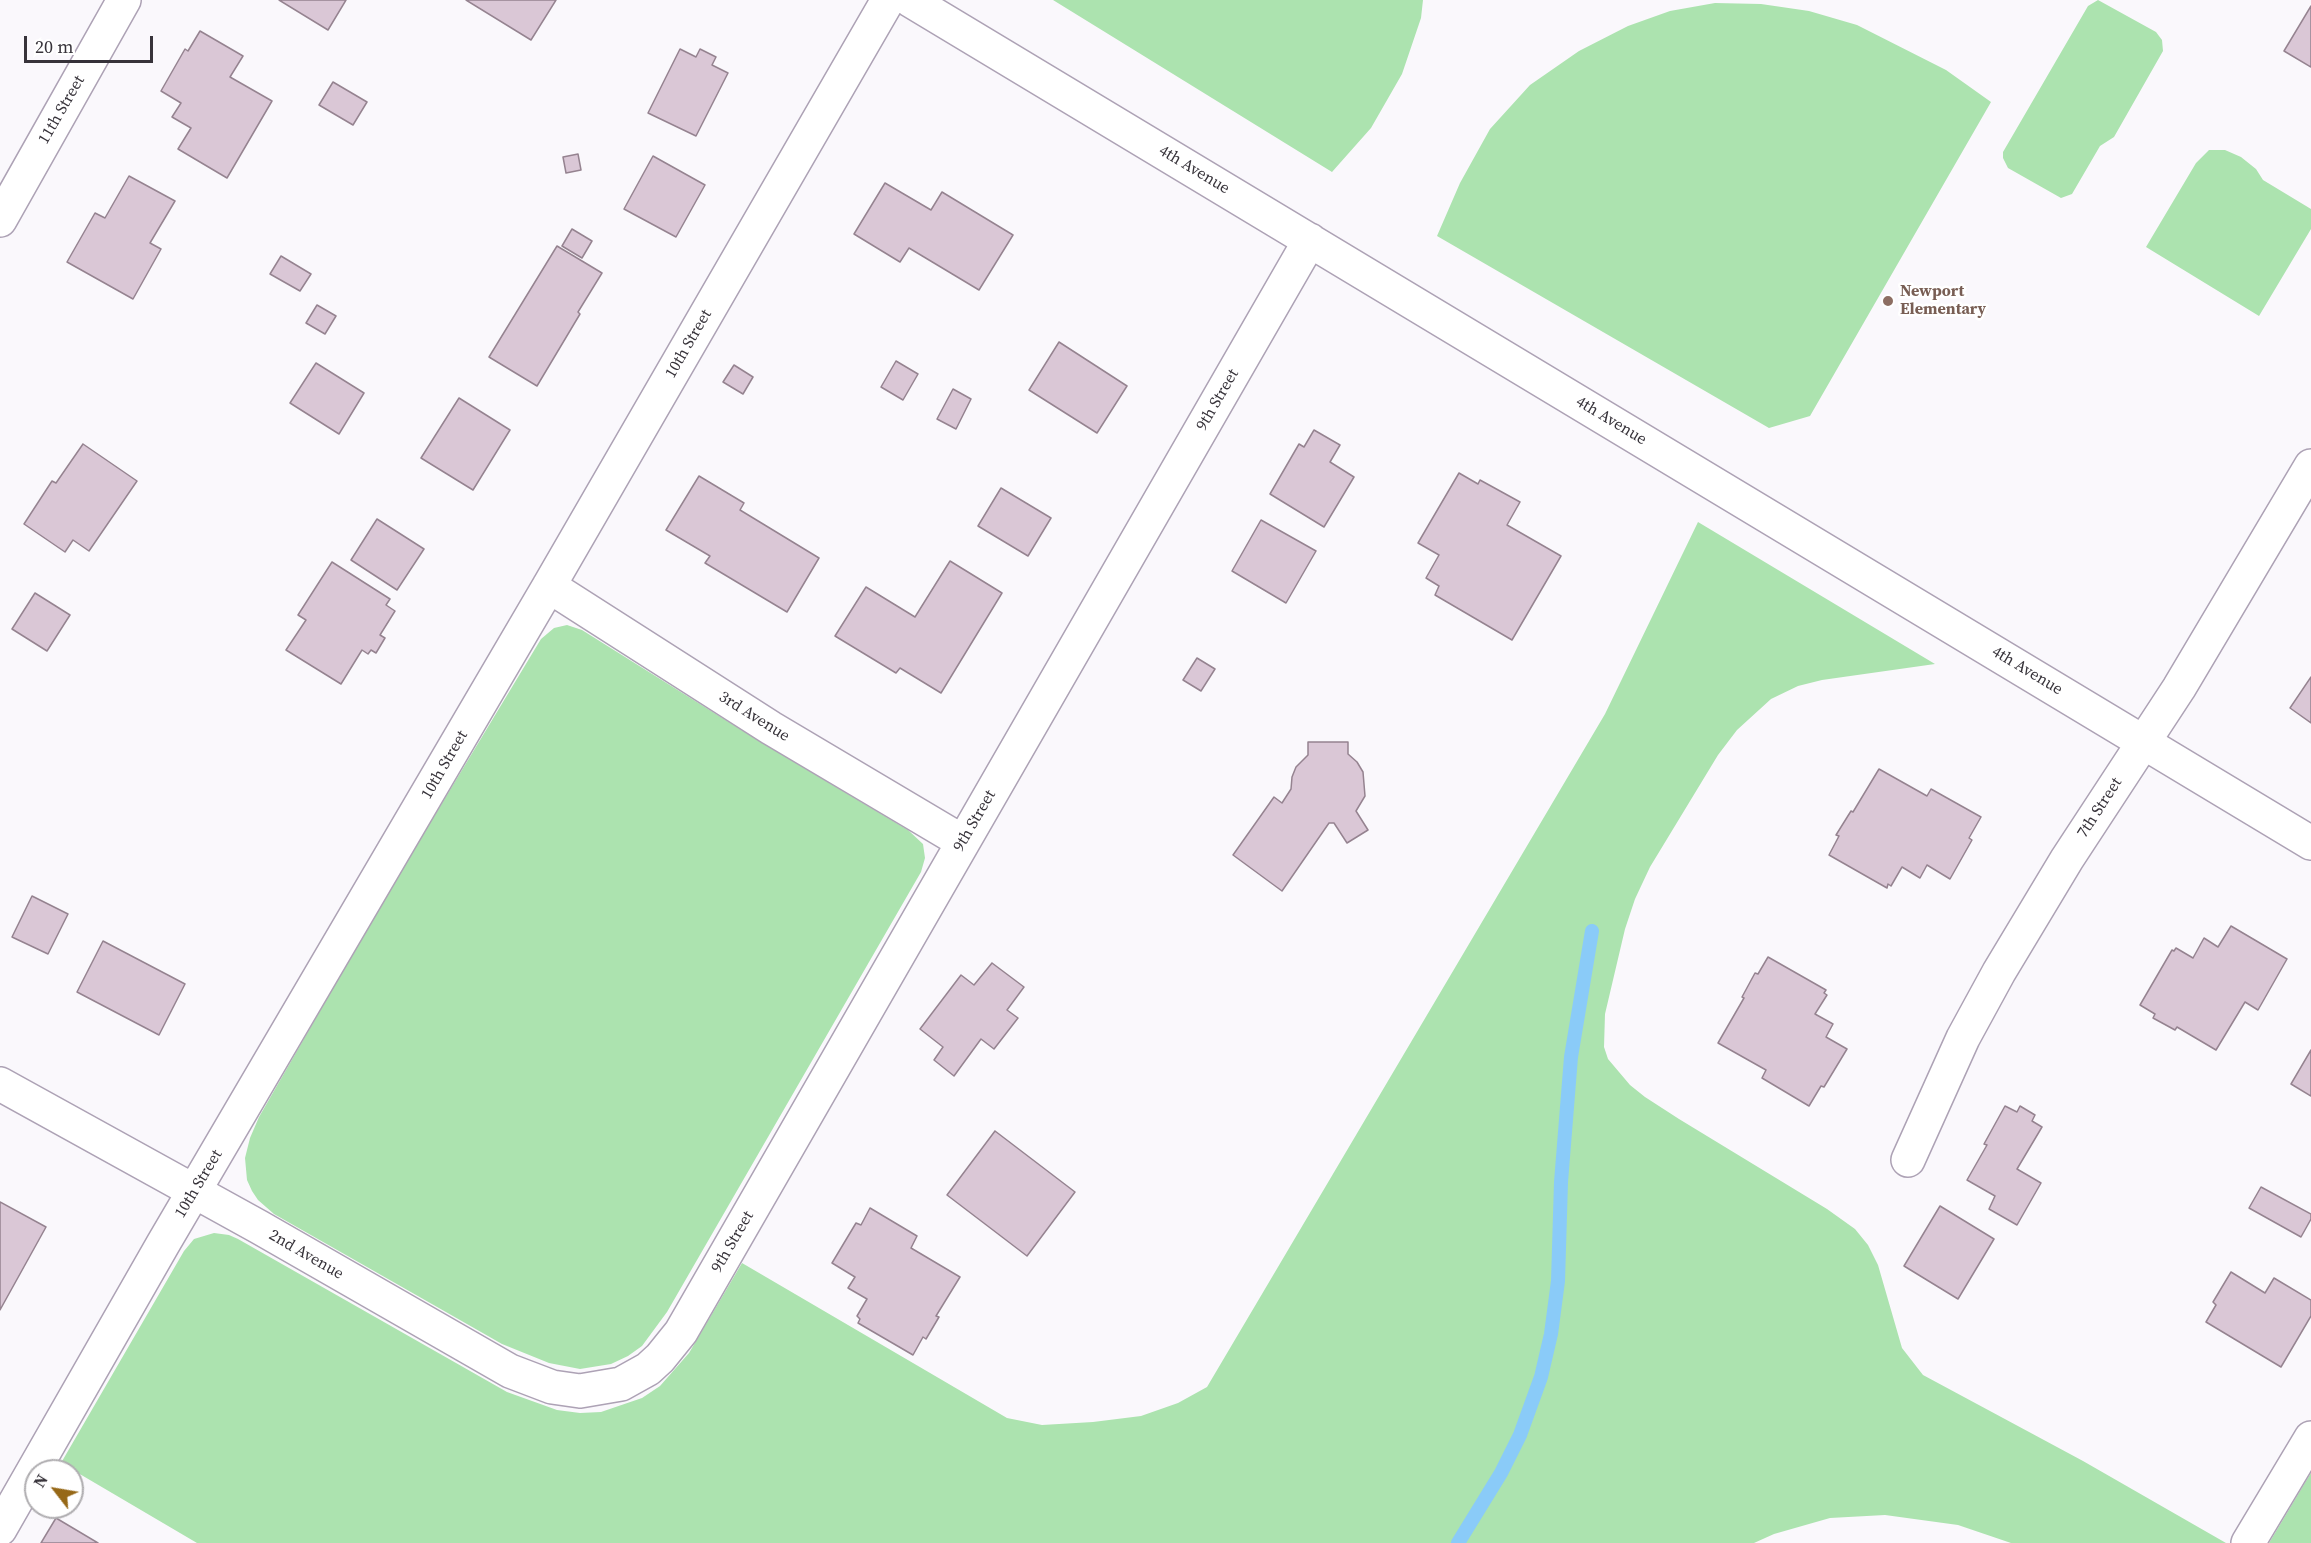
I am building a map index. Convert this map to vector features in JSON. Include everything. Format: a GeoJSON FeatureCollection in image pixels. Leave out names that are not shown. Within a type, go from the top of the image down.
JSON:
{"type":"FeatureCollection","features":[{"type":"Feature","properties":{"kind":"street","name":"11th Street"},"geometry":{"type":"LineString","coordinates":[[0,220],[124,0]]}},
{"type":"Feature","properties":{"kind":"street","name":"10th Street"},"geometry":{"type":"LineString","coordinates":[[0,1529],[888,0]]}},
{"type":"Feature","properties":{"kind":"street","name":"4th Avenue"},"geometry":{"type":"LineString","coordinates":[[910,0],[2311,843]]}},
{"type":"Feature","properties":{"kind":"street","name":"9th Street"},"geometry":{"type":"LineString","coordinates":[[621,1384],[648,1370],[681,1332],[1310,240]]}},
{"type":"Feature","properties":{"kind":"street","name":"7th Street"},"geometry":{"type":"LineString","coordinates":[[1908,1160],[1963,1038],[2000,972],[2067,859],[2179,688],[2311,466]]}},
{"type":"Feature","properties":{"kind":"street","name":"3rd Avenue"},"geometry":{"type":"LineString","coordinates":[[549,586],[771,728],[963,842]]}},
{"type":"Feature","properties":{"kind":"street","name":"2nd Avenue"},"geometry":{"type":"LineString","coordinates":[[0,1084],[510,1371],[537,1382],[567,1390],[594,1390],[621,1384]]}},
{"type":"Feature","properties":{"kind":"street"},"geometry":{"type":"LineString","coordinates":[[2248,1543],[2311,1438]]}},
{"type":"Feature","properties":{"kind":"green space"},"geometry":{"type":"Polygon","coordinates":[[[1053,0],[1423,0],[1421,18],[1402,74],[1371,128],[1332,172],[1053,0]]]}},
{"type":"Feature","properties":{"kind":"green space"},"geometry":{"type":"Polygon","coordinates":[[[2098,0],[2156,32],[2162,40],[2163,51],[2114,137],[2100,146],[2072,194],[2061,198],[2008,168],[2003,152],[2088,6],[2098,0]]]}},
{"type":"Feature","properties":{"kind":"green space"},"geometry":{"type":"Polygon","coordinates":[[[1715,3],[1761,4],[1809,11],[1857,25],[1946,70],[1991,102],[1810,416],[1769,428],[1437,236],[1460,183],[1490,129],[1530,85],[1579,51],[1628,26],[1670,11],[1715,3]]]}},
{"type":"Feature","properties":{"kind":"green space"},"geometry":{"type":"Polygon","coordinates":[[[2209,150],[2225,150],[2241,157],[2256,169],[2263,180],[2311,209],[2311,229],[2259,316],[2146,247],[2196,163],[2209,150]]]}},
{"type":"Feature","properties":{"kind":"green space"},"geometry":{"type":"Polygon","coordinates":[[[1698,522],[1935,664],[1822,680],[1798,686],[1771,699],[1737,730],[1718,755],[1650,867],[1635,899],[1625,929],[1605,1014],[1604,1047],[1608,1059],[1630,1085],[1645,1097],[1827,1209],[1855,1229],[1868,1245],[1878,1265],[1902,1348],[1923,1375],[2083,1461],[2226,1543],[2011,1543],[1958,1525],[1885,1515],[1830,1518],[1774,1534],[1754,1543],[197,1543],[84,1477],[84,1459],[63,1459],[184,1251],[194,1239],[214,1233],[238,1239],[507,1392],[557,1410],[580,1413],[601,1412],[642,1398],[660,1386],[689,1353],[742,1263],[1007,1418],[1042,1425],[1093,1422],[1141,1416],[1178,1403],[1207,1387],[1605,714],[1698,522]]]}},
{"type":"Feature","properties":{"kind":"green space"},"geometry":{"type":"Polygon","coordinates":[[[567,625],[582,630],[759,741],[908,830],[923,844],[925,858],[921,872],[667,1312],[642,1346],[628,1356],[611,1364],[580,1369],[549,1363],[502,1344],[274,1214],[258,1200],[252,1191],[247,1180],[245,1158],[259,1117],[386,896],[541,639],[554,628],[567,625]]]}},
{"type":"Feature","properties":{"kind":"green space"},"geometry":{"type":"Polygon","coordinates":[[[2311,1473],[2311,1543],[2269,1543],[2306,1481],[2311,1473]]]}},
{"type":"Feature","properties":{"kind":"building"},"geometry":{"type":"Polygon","coordinates":[[[279,0],[346,0],[328,30],[279,0]]]}},
{"type":"Feature","properties":{"kind":"building"},"geometry":{"type":"Polygon","coordinates":[[[466,0],[556,0],[531,40],[466,0]]]}},
{"type":"Feature","properties":{"kind":"building"},"geometry":{"type":"Polygon","coordinates":[[[2311,6],[2311,67],[2284,51],[2311,6]]]}},
{"type":"Feature","properties":{"kind":"building"},"geometry":{"type":"Polygon","coordinates":[[[200,31],[243,56],[230,77],[272,101],[227,178],[178,149],[191,128],[172,117],[181,103],[161,91],[185,49],[188,51],[200,31]]]}},
{"type":"Feature","properties":{"kind":"building"},"geometry":{"type":"Polygon","coordinates":[[[680,49],[696,57],[700,49],[716,57],[712,65],[728,73],[696,136],[648,113],[680,49]]]}},
{"type":"Feature","properties":{"kind":"building"},"geometry":{"type":"Polygon","coordinates":[[[333,82],[367,102],[353,125],[319,105],[333,82]]]}},
{"type":"Feature","properties":{"kind":"building"},"geometry":{"type":"Polygon","coordinates":[[[578,154],[581,170],[566,173],[563,157],[578,154]]]}},
{"type":"Feature","properties":{"kind":"building"},"geometry":{"type":"Polygon","coordinates":[[[653,156],[705,185],[676,237],[624,209],[653,156]]]}},
{"type":"Feature","properties":{"kind":"building"},"geometry":{"type":"Polygon","coordinates":[[[129,176],[175,201],[150,243],[161,249],[133,299],[67,262],[95,213],[105,218],[129,176]]]}},
{"type":"Feature","properties":{"kind":"building"},"geometry":{"type":"Polygon","coordinates":[[[885,183],[931,210],[942,192],[1013,235],[979,290],[909,248],[900,262],[854,234],[885,183]]]}},
{"type":"Feature","properties":{"kind":"building"},"geometry":{"type":"Polygon","coordinates":[[[572,229],[592,241],[582,258],[562,246],[572,229]]]}},
{"type":"Feature","properties":{"kind":"building"},"geometry":{"type":"Polygon","coordinates":[[[557,246],[602,273],[537,386],[489,357],[557,246]]]}},
{"type":"Feature","properties":{"kind":"building"},"geometry":{"type":"Polygon","coordinates":[[[281,256],[311,274],[300,291],[270,274],[281,256]]]}},
{"type":"Feature","properties":{"kind":"building"},"geometry":{"type":"Polygon","coordinates":[[[317,305],[336,316],[325,334],[306,323],[317,305]]]}},
{"type":"Feature","properties":{"kind":"building"},"geometry":{"type":"Polygon","coordinates":[[[1059,342],[1127,386],[1097,433],[1029,390],[1059,342]]]}},
{"type":"Feature","properties":{"kind":"building"},"geometry":{"type":"Polygon","coordinates":[[[896,361],[918,374],[903,400],[881,387],[896,361]]]}},
{"type":"Feature","properties":{"kind":"building"},"geometry":{"type":"Polygon","coordinates":[[[316,363],[364,393],[339,434],[290,403],[316,363]]]}},
{"type":"Feature","properties":{"kind":"building"},"geometry":{"type":"Polygon","coordinates":[[[734,365],[753,377],[743,394],[723,382],[734,365]]]}},
{"type":"Feature","properties":{"kind":"building"},"geometry":{"type":"Polygon","coordinates":[[[953,389],[971,399],[956,429],[937,419],[953,389]]]}},
{"type":"Feature","properties":{"kind":"building"},"geometry":{"type":"Polygon","coordinates":[[[459,398],[510,430],[473,490],[421,458],[459,398]]]}},
{"type":"Feature","properties":{"kind":"building"},"geometry":{"type":"Polygon","coordinates":[[[1314,430],[1340,445],[1330,462],[1354,477],[1324,527],[1270,494],[1299,444],[1304,447],[1314,430]]]}},
{"type":"Feature","properties":{"kind":"building"},"geometry":{"type":"Polygon","coordinates":[[[83,444],[137,481],[89,551],[73,540],[65,552],[24,524],[52,481],[56,483],[83,444]]]}},
{"type":"Feature","properties":{"kind":"building"},"geometry":{"type":"Polygon","coordinates":[[[1459,473],[1478,484],[1480,480],[1520,502],[1507,525],[1561,556],[1512,640],[1435,595],[1439,586],[1426,578],[1439,555],[1418,543],[1459,473]]]}},
{"type":"Feature","properties":{"kind":"building"},"geometry":{"type":"Polygon","coordinates":[[[699,476],[744,503],[740,510],[819,558],[787,612],[705,563],[710,556],[666,530],[699,476]]]}},
{"type":"Feature","properties":{"kind":"building"},"geometry":{"type":"Polygon","coordinates":[[[1001,488],[1051,518],[1028,556],[978,526],[1001,488]]]}},
{"type":"Feature","properties":{"kind":"building"},"geometry":{"type":"Polygon","coordinates":[[[377,519],[424,549],[397,590],[351,560],[377,519]]]}},
{"type":"Feature","properties":{"kind":"building"},"geometry":{"type":"Polygon","coordinates":[[[1261,520],[1316,551],[1286,603],[1232,571],[1261,520]]]}},
{"type":"Feature","properties":{"kind":"building"},"geometry":{"type":"Polygon","coordinates":[[[950,561],[1002,593],[941,693],[900,668],[896,673],[835,636],[866,587],[915,617],[950,561]]]}},
{"type":"Feature","properties":{"kind":"building"},"geometry":{"type":"Polygon","coordinates":[[[332,562],[390,599],[386,605],[395,611],[380,635],[385,638],[376,653],[371,650],[368,654],[362,650],[341,684],[286,650],[306,620],[298,615],[332,562]]]}},
{"type":"Feature","properties":{"kind":"building"},"geometry":{"type":"Polygon","coordinates":[[[35,593],[70,615],[47,651],[12,629],[35,593]]]}},
{"type":"Feature","properties":{"kind":"building"},"geometry":{"type":"Polygon","coordinates":[[[1197,658],[1215,669],[1201,691],[1183,680],[1197,658]]]}},
{"type":"Feature","properties":{"kind":"building"},"geometry":{"type":"Polygon","coordinates":[[[2311,677],[2311,723],[2290,708],[2311,677]]]}},
{"type":"Feature","properties":{"kind":"building"},"geometry":{"type":"Polygon","coordinates":[[[1308,742],[1348,742],[1348,754],[1363,772],[1365,796],[1356,811],[1368,830],[1347,843],[1334,823],[1329,823],[1282,891],[1233,855],[1274,797],[1282,803],[1291,789],[1296,767],[1308,755],[1308,742]]]}},
{"type":"Feature","properties":{"kind":"building"},"geometry":{"type":"Polygon","coordinates":[[[1879,769],[1927,796],[1931,789],[1981,817],[1969,838],[1972,840],[1950,879],[1927,865],[1920,878],[1902,867],[1891,886],[1888,884],[1887,888],[1829,855],[1839,836],[1836,835],[1879,769]]]}},
{"type":"Feature","properties":{"kind":"building"},"geometry":{"type":"Polygon","coordinates":[[[32,896],[68,914],[48,954],[12,937],[32,896]]]}},
{"type":"Feature","properties":{"kind":"building"},"geometry":{"type":"Polygon","coordinates":[[[2231,926],[2287,959],[2258,1010],[2245,1002],[2216,1050],[2177,1027],[2175,1030],[2153,1018],[2155,1014],[2140,1005],[2172,950],[2176,948],[2193,958],[2204,938],[2218,947],[2231,926]]]}},
{"type":"Feature","properties":{"kind":"building"},"geometry":{"type":"Polygon","coordinates":[[[103,941],[185,984],[159,1035],[77,992],[103,941]]]}},
{"type":"Feature","properties":{"kind":"building"},"geometry":{"type":"Polygon","coordinates":[[[1768,957],[1826,990],[1824,993],[1827,995],[1815,1014],[1833,1024],[1826,1037],[1847,1049],[1824,1087],[1821,1086],[1809,1106],[1762,1078],[1766,1070],[1718,1043],[1744,998],[1742,997],[1755,973],[1758,974],[1768,957]]]}},
{"type":"Feature","properties":{"kind":"building"},"geometry":{"type":"Polygon","coordinates":[[[992,963],[1024,987],[1007,1010],[1018,1018],[994,1049],[981,1039],[954,1076],[934,1060],[943,1047],[920,1029],[961,975],[974,985],[992,963]]]}},
{"type":"Feature","properties":{"kind":"building"},"geometry":{"type":"Polygon","coordinates":[[[2311,1050],[2311,1096],[2291,1084],[2311,1050]]]}},
{"type":"Feature","properties":{"kind":"building"},"geometry":{"type":"Polygon","coordinates":[[[2005,1106],[2017,1112],[2020,1106],[2035,1115],[2032,1121],[2042,1127],[2017,1169],[2041,1183],[2017,1225],[1989,1209],[1995,1196],[1967,1180],[1987,1145],[1984,1144],[2005,1106]]]}},
{"type":"Feature","properties":{"kind":"building"},"geometry":{"type":"Polygon","coordinates":[[[995,1131],[1075,1192],[1027,1256],[947,1195],[995,1131]]]}},
{"type":"Feature","properties":{"kind":"building"},"geometry":{"type":"Polygon","coordinates":[[[2261,1187],[2311,1214],[2311,1219],[2301,1237],[2249,1208],[2261,1187]]]}},
{"type":"Feature","properties":{"kind":"building"},"geometry":{"type":"Polygon","coordinates":[[[0,1202],[46,1227],[0,1310],[0,1202]]]}},
{"type":"Feature","properties":{"kind":"building"},"geometry":{"type":"Polygon","coordinates":[[[1940,1206],[1994,1239],[1958,1299],[1904,1266],[1940,1206]]]}},
{"type":"Feature","properties":{"kind":"building"},"geometry":{"type":"Polygon","coordinates":[[[870,1208],[917,1236],[911,1248],[960,1277],[936,1316],[939,1317],[926,1339],[923,1337],[913,1355],[858,1323],[860,1319],[857,1316],[867,1299],[848,1288],[855,1277],[832,1263],[856,1223],[861,1225],[870,1208]]]}},
{"type":"Feature","properties":{"kind":"building"},"geometry":{"type":"Polygon","coordinates":[[[2231,1272],[2265,1293],[2274,1278],[2311,1300],[2311,1316],[2281,1367],[2206,1322],[2216,1305],[2213,1302],[2231,1272]]]}},
{"type":"Feature","properties":{"kind":"building"},"geometry":{"type":"Polygon","coordinates":[[[55,1519],[58,1519],[98,1543],[41,1543],[55,1519]]]}},
{"type":"Feature","properties":{"kind":"waterway"},"geometry":{"type":"LineString","coordinates":[[1458,1543],[1501,1473],[1520,1435],[1541,1377],[1551,1334],[1558,1281],[1561,1182],[1571,1057],[1592,931]]}},
{"type":"Feature","properties":{"kind":"place","name":"Newport Elementary"},"geometry":{"type":"Point","coordinates":[1888,301]}}]}
